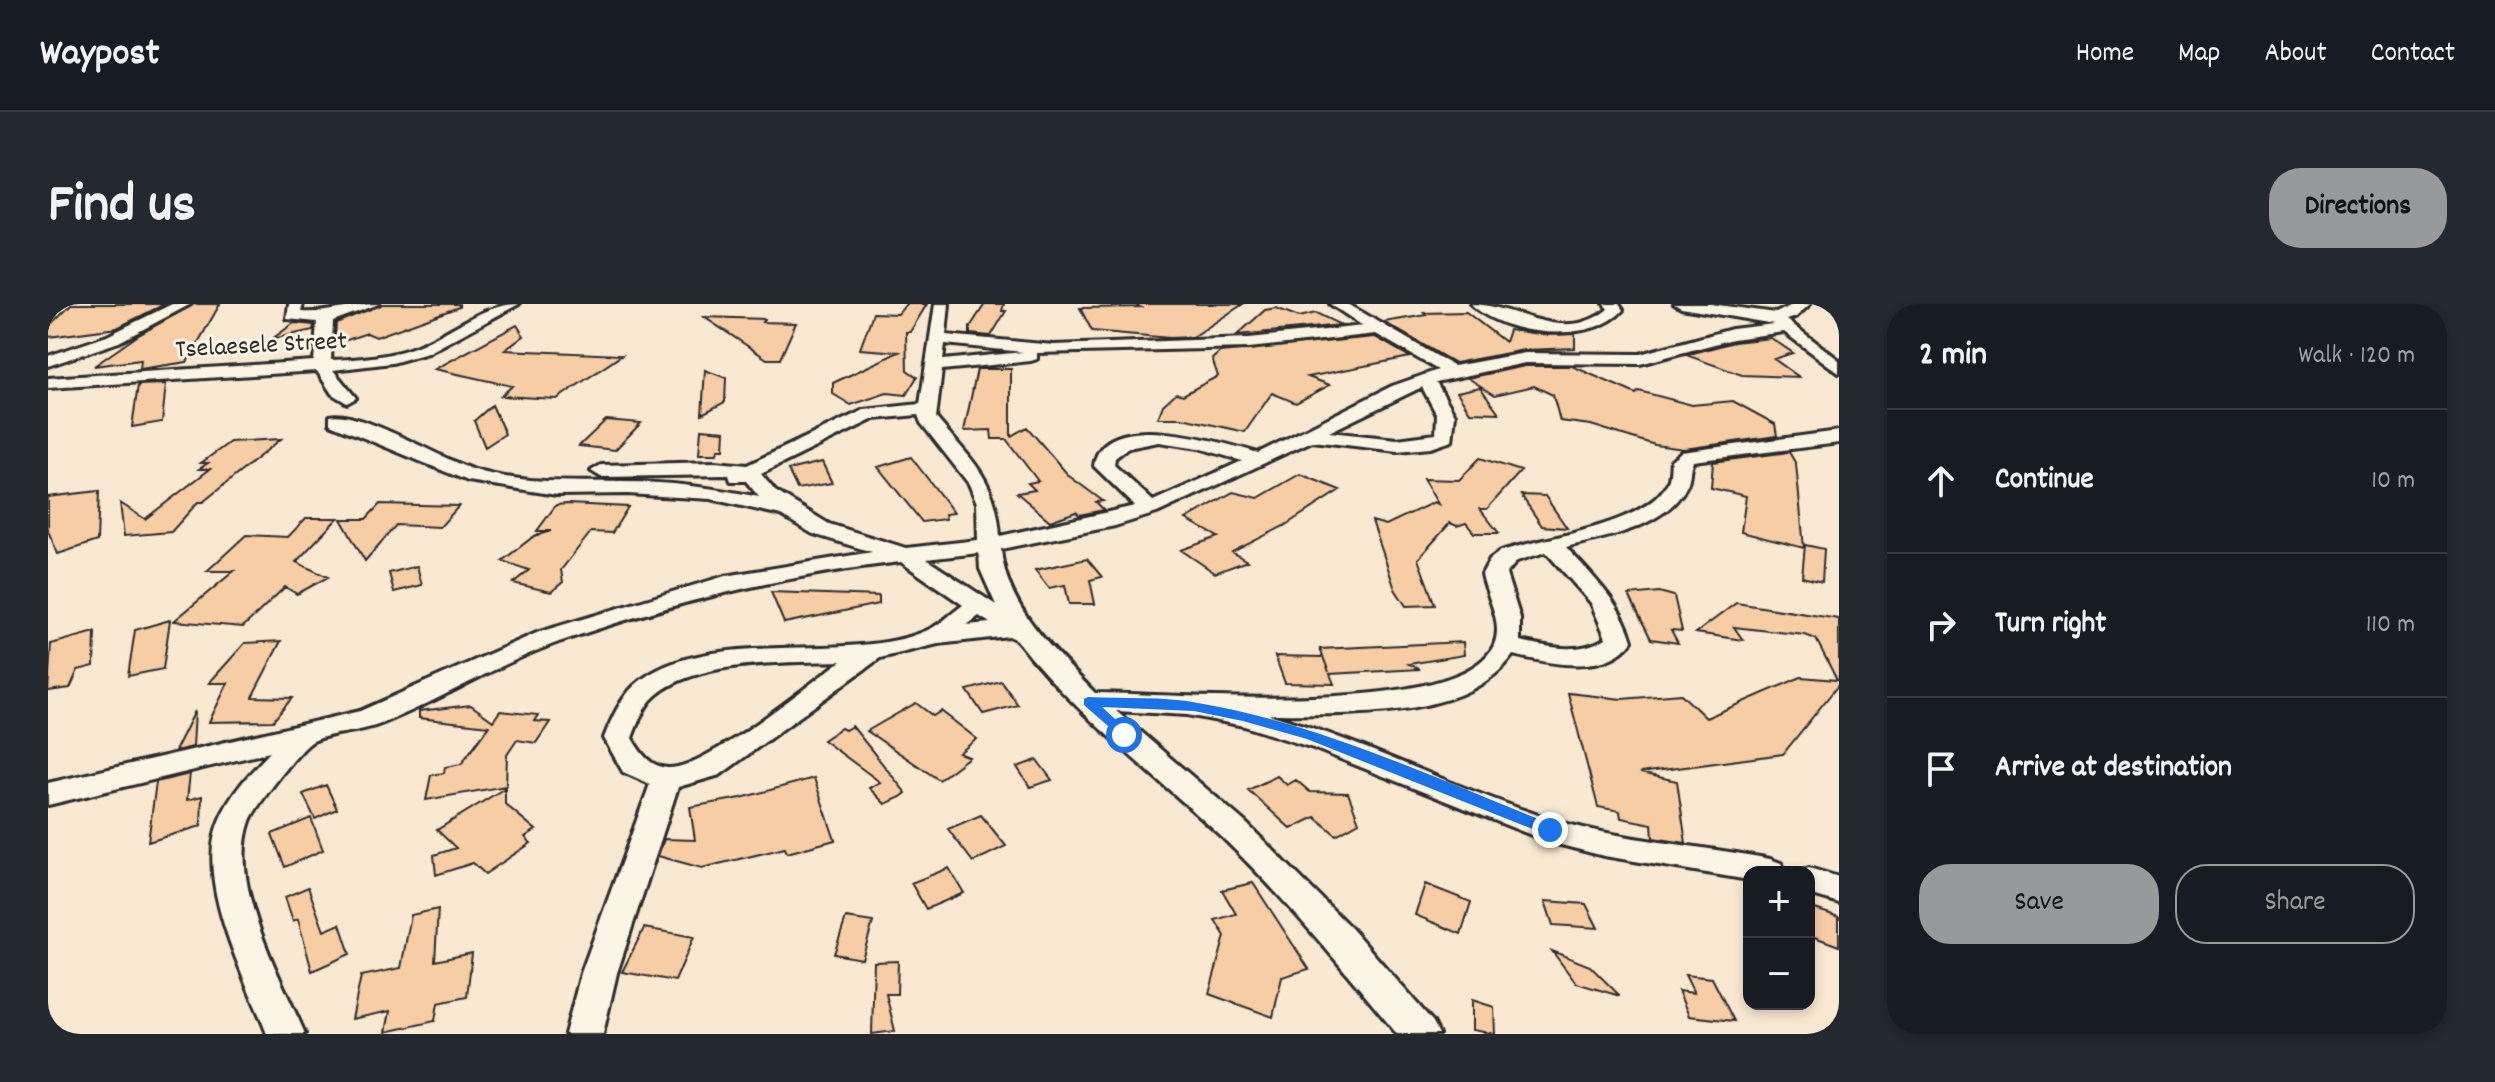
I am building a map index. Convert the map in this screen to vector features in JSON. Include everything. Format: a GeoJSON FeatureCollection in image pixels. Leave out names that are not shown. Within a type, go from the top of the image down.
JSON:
{"type":"FeatureCollection","features":[{"type":"Feature","properties":{"kind":"street"},"geometry":{"type":"LineString","coordinates":[[48,361],[113,339],[184,304]]}},
{"type":"Feature","properties":{"kind":"street"},"geometry":{"type":"LineString","coordinates":[[296,304],[292,316],[326,318],[372,304]]}},
{"type":"Feature","properties":{"kind":"street","name":"Tselaesele Street"},"geometry":{"type":"LineString","coordinates":[[48,383],[323,363],[356,364],[409,354],[512,304]]}},
{"type":"Feature","properties":{"kind":"street"},"geometry":{"type":"LineString","coordinates":[[942,304],[927,419],[932,429],[979,483],[987,503],[988,556],[999,591],[1021,633]]}},
{"type":"Feature","properties":{"kind":"street"},"geometry":{"type":"LineString","coordinates":[[1337,304],[1451,371]]}},
{"type":"Feature","properties":{"kind":"street"},"geometry":{"type":"LineString","coordinates":[[1478,304],[1507,319],[1565,327],[1596,325],[1608,319],[1616,310],[1611,304]]}},
{"type":"Feature","properties":{"kind":"street"},"geometry":{"type":"LineString","coordinates":[[1681,304],[1839,342]]}},
{"type":"Feature","properties":{"kind":"street"},"geometry":{"type":"LineString","coordinates":[[1790,328],[1791,314],[1803,304]]}},
{"type":"Feature","properties":{"kind":"street"},"geometry":{"type":"LineString","coordinates":[[326,318],[319,341],[323,363],[328,380],[347,398]]}},
{"type":"Feature","properties":{"kind":"street"},"geometry":{"type":"LineString","coordinates":[[48,794],[367,719],[548,637],[645,605],[733,581],[1053,535],[1150,509],[1260,460],[1426,379],[1451,371],[1525,358],[1640,359],[1732,334],[1790,328],[1839,368]]}},
{"type":"Feature","properties":{"kind":"street"},"geometry":{"type":"LineString","coordinates":[[938,352],[1249,343],[1377,329]]}},
{"type":"Feature","properties":{"kind":"street"},"geometry":{"type":"LineString","coordinates":[[938,352],[1002,361],[1054,350]]}},
{"type":"Feature","properties":{"kind":"street"},"geometry":{"type":"LineString","coordinates":[[1307,435],[1415,445],[1437,441],[1445,437],[1446,415],[1426,379]]}},
{"type":"Feature","properties":{"kind":"street"},"geometry":{"type":"LineString","coordinates":[[711,493],[748,471],[870,414],[927,409]]}},
{"type":"Feature","properties":{"kind":"street"},"geometry":{"type":"LineString","coordinates":[[336,420],[480,477],[557,489],[715,468],[748,471],[768,495],[821,529],[905,555],[1021,633],[1088,702],[1235,831],[1340,939],[1420,1034]]}},
{"type":"Feature","properties":{"kind":"street"},"geometry":{"type":"LineString","coordinates":[[1088,702],[1194,706],[1386,700],[1435,694],[1490,666],[1507,646],[1510,630],[1495,584],[1498,564],[1525,549],[1618,527],[1652,508],[1674,494],[1684,475],[1681,460],[1688,456],[1839,437]]}},
{"type":"Feature","properties":{"kind":"street"},"geometry":{"type":"LineString","coordinates":[[1150,509],[1104,466],[1105,456],[1115,446],[1139,439],[1186,440],[1260,460]]}},
{"type":"Feature","properties":{"kind":"street"},"geometry":{"type":"LineString","coordinates":[[630,479],[788,510]]}},
{"type":"Feature","properties":{"kind":"street"},"geometry":{"type":"LineString","coordinates":[[1507,646],[1562,657],[1592,656],[1619,641],[1616,625],[1603,603],[1551,544]]}},
{"type":"Feature","properties":{"kind":"street"},"geometry":{"type":"LineString","coordinates":[[937,636],[977,606]]}},
{"type":"Feature","properties":{"kind":"street"},"geometry":{"type":"LineString","coordinates":[[871,652],[710,768],[666,779],[633,765],[618,738],[626,716],[648,688],[670,676],[709,664],[871,652],[937,636],[1021,633]]}},
{"type":"Feature","properties":{"kind":"street"},"geometry":{"type":"LineString","coordinates":[[1194,706],[1312,736],[1550,830],[1611,846],[1743,868]]}},
{"type":"Feature","properties":{"kind":"street"},"geometry":{"type":"LineString","coordinates":[[286,1034],[232,894],[229,843],[243,806],[300,736]]}},
{"type":"Feature","properties":{"kind":"street"},"geometry":{"type":"LineString","coordinates":[[584,1034],[599,973],[666,779]]}},
{"type":"Feature","properties":{"kind":"street"},"geometry":{"type":"LineString","coordinates":[[1815,883],[1839,890]]}},
{"type":"Feature","properties":{"kind":"building"},"geometry":{"type":"Polygon","coordinates":[[[71,304],[165,304],[117,328],[48,337],[48,327],[71,304]]]}},
{"type":"Feature","properties":{"kind":"building"},"geometry":{"type":"Polygon","coordinates":[[[194,304],[220,304],[187,362],[140,369],[141,360],[94,366],[137,336],[194,304]]]}},
{"type":"Feature","properties":{"kind":"building"},"geometry":{"type":"Polygon","coordinates":[[[382,304],[459,304],[459,307],[376,337],[367,333],[347,340],[335,337],[336,323],[382,304]]]}},
{"type":"Feature","properties":{"kind":"building"},"geometry":{"type":"Polygon","coordinates":[[[906,304],[927,304],[910,332],[906,332],[907,370],[917,377],[906,395],[887,393],[851,405],[833,394],[833,383],[899,352],[860,349],[873,313],[898,314],[906,304]]]}},
{"type":"Feature","properties":{"kind":"building"},"geometry":{"type":"Polygon","coordinates":[[[985,304],[1004,304],[1002,311],[1006,311],[991,336],[970,334],[970,327],[985,304]]]}},
{"type":"Feature","properties":{"kind":"building"},"geometry":{"type":"Polygon","coordinates":[[[1135,304],[1243,304],[1193,337],[1170,338],[1092,331],[1080,308],[1140,307],[1135,304]]]}},
{"type":"Feature","properties":{"kind":"building"},"geometry":{"type":"Polygon","coordinates":[[[1276,308],[1299,317],[1316,313],[1341,325],[1237,335],[1265,310],[1276,308]]]}},
{"type":"Feature","properties":{"kind":"building"},"geometry":{"type":"Polygon","coordinates":[[[1466,312],[1505,342],[1509,330],[1547,335],[1575,334],[1575,348],[1524,350],[1455,363],[1384,322],[1426,315],[1424,313],[1466,312]]]}},
{"type":"Feature","properties":{"kind":"building"},"geometry":{"type":"Polygon","coordinates":[[[704,317],[796,323],[780,359],[767,359],[704,317]]]}},
{"type":"Feature","properties":{"kind":"building"},"geometry":{"type":"Polygon","coordinates":[[[294,323],[314,325],[313,330],[272,339],[294,323]]]}},
{"type":"Feature","properties":{"kind":"building"},"geometry":{"type":"Polygon","coordinates":[[[517,325],[524,336],[505,350],[622,355],[557,399],[501,396],[512,386],[435,369],[517,325]]]}},
{"type":"Feature","properties":{"kind":"building"},"geometry":{"type":"Polygon","coordinates":[[[1375,337],[1410,357],[1308,377],[1330,385],[1296,403],[1272,393],[1245,432],[1182,418],[1158,418],[1163,405],[1176,393],[1183,395],[1218,376],[1212,359],[1220,352],[1375,337]]]}},
{"type":"Feature","properties":{"kind":"building"},"geometry":{"type":"Polygon","coordinates":[[[1771,338],[1793,353],[1774,359],[1799,377],[1742,375],[1686,355],[1734,342],[1771,338]]]}},
{"type":"Feature","properties":{"kind":"building"},"geometry":{"type":"Polygon","coordinates":[[[1525,366],[1572,366],[1636,394],[1639,391],[1692,405],[1733,401],[1775,424],[1777,436],[1684,449],[1655,445],[1591,425],[1560,421],[1553,395],[1534,386],[1495,395],[1468,378],[1525,366]]]}},
{"type":"Feature","properties":{"kind":"building"},"geometry":{"type":"Polygon","coordinates":[[[977,369],[1011,369],[1011,436],[1027,427],[1069,476],[1103,501],[1096,502],[1104,510],[1079,515],[1076,512],[1050,521],[1017,493],[1035,490],[1028,483],[1038,481],[1006,439],[992,439],[991,430],[964,431],[977,369]]]}},
{"type":"Feature","properties":{"kind":"building"},"geometry":{"type":"Polygon","coordinates":[[[705,370],[726,378],[725,402],[702,414],[705,370]]]}},
{"type":"Feature","properties":{"kind":"building"},"geometry":{"type":"Polygon","coordinates":[[[166,384],[162,422],[132,427],[138,385],[166,384]]]}},
{"type":"Feature","properties":{"kind":"building"},"geometry":{"type":"Polygon","coordinates":[[[1480,387],[1499,413],[1470,412],[1457,392],[1480,387]]]}},
{"type":"Feature","properties":{"kind":"building"},"geometry":{"type":"Polygon","coordinates":[[[492,405],[505,434],[485,447],[474,421],[492,405]]]}},
{"type":"Feature","properties":{"kind":"building"},"geometry":{"type":"Polygon","coordinates":[[[606,420],[641,423],[615,450],[579,446],[606,420]]]}},
{"type":"Feature","properties":{"kind":"building"},"geometry":{"type":"Polygon","coordinates":[[[701,429],[725,431],[724,449],[718,449],[717,454],[699,454],[701,429]]]}},
{"type":"Feature","properties":{"kind":"building"},"geometry":{"type":"Polygon","coordinates":[[[281,439],[203,502],[198,502],[171,532],[124,536],[120,503],[145,519],[210,469],[199,469],[208,463],[201,463],[230,442],[281,439]]]}},
{"type":"Feature","properties":{"kind":"building"},"geometry":{"type":"Polygon","coordinates":[[[1789,452],[1796,464],[1804,548],[1741,532],[1746,496],[1711,488],[1713,462],[1789,452]]]}},
{"type":"Feature","properties":{"kind":"building"},"geometry":{"type":"Polygon","coordinates":[[[911,457],[954,513],[945,514],[946,519],[922,522],[878,467],[911,457]]]}},
{"type":"Feature","properties":{"kind":"building"},"geometry":{"type":"Polygon","coordinates":[[[1480,458],[1521,471],[1487,509],[1480,509],[1499,533],[1474,533],[1466,523],[1457,526],[1450,523],[1418,559],[1435,605],[1406,606],[1395,589],[1372,521],[1386,525],[1434,502],[1438,504],[1423,479],[1459,480],[1480,458]]]}},
{"type":"Feature","properties":{"kind":"building"},"geometry":{"type":"Polygon","coordinates":[[[822,462],[832,483],[797,489],[788,470],[822,462]]]}},
{"type":"Feature","properties":{"kind":"building"},"geometry":{"type":"Polygon","coordinates":[[[1300,474],[1340,490],[1284,526],[1232,552],[1247,561],[1215,573],[1181,550],[1218,537],[1186,519],[1233,492],[1258,498],[1300,474]]]}},
{"type":"Feature","properties":{"kind":"building"},"geometry":{"type":"Polygon","coordinates":[[[99,491],[97,541],[58,554],[48,531],[48,497],[99,491]]]}},
{"type":"Feature","properties":{"kind":"building"},"geometry":{"type":"Polygon","coordinates":[[[1521,495],[1545,496],[1567,528],[1542,526],[1521,495]]]}},
{"type":"Feature","properties":{"kind":"building"},"geometry":{"type":"Polygon","coordinates":[[[380,504],[459,506],[440,527],[396,525],[365,561],[341,519],[366,519],[380,504]]]}},
{"type":"Feature","properties":{"kind":"building"},"geometry":{"type":"Polygon","coordinates":[[[556,505],[628,507],[612,533],[591,532],[561,570],[563,582],[551,592],[513,583],[529,570],[502,561],[534,536],[551,531],[537,531],[556,505]]]}},
{"type":"Feature","properties":{"kind":"building"},"geometry":{"type":"Polygon","coordinates":[[[306,518],[338,518],[296,562],[328,577],[297,594],[285,587],[243,627],[174,621],[234,571],[207,571],[246,535],[288,537],[306,518]]]}},
{"type":"Feature","properties":{"kind":"building"},"geometry":{"type":"Polygon","coordinates":[[[1805,545],[1824,549],[1822,582],[1802,577],[1805,545]]]}},
{"type":"Feature","properties":{"kind":"building"},"geometry":{"type":"Polygon","coordinates":[[[1087,559],[1102,577],[1090,580],[1095,604],[1069,604],[1065,585],[1049,588],[1035,570],[1087,559]]]}},
{"type":"Feature","properties":{"kind":"building"},"geometry":{"type":"Polygon","coordinates":[[[417,566],[422,585],[394,592],[389,573],[417,566]]]}},
{"type":"Feature","properties":{"kind":"building"},"geometry":{"type":"Polygon","coordinates":[[[771,592],[879,596],[879,604],[784,623],[771,592]]]}},
{"type":"Feature","properties":{"kind":"building"},"geometry":{"type":"Polygon","coordinates":[[[1659,592],[1674,596],[1682,631],[1671,630],[1678,643],[1651,639],[1629,595],[1659,592]]]}},
{"type":"Feature","properties":{"kind":"building"},"geometry":{"type":"Polygon","coordinates":[[[1736,603],[1839,619],[1839,684],[1783,754],[1640,773],[1677,781],[1686,843],[1653,838],[1652,824],[1621,818],[1620,811],[1598,807],[1568,693],[1622,699],[1681,694],[1706,718],[1801,677],[1837,680],[1816,639],[1805,635],[1734,627],[1743,640],[1696,633],[1736,603]]]}},
{"type":"Feature","properties":{"kind":"building"},"geometry":{"type":"Polygon","coordinates":[[[170,620],[163,669],[128,676],[135,630],[170,620]]]}},
{"type":"Feature","properties":{"kind":"building"},"geometry":{"type":"Polygon","coordinates":[[[95,632],[94,666],[78,670],[70,688],[48,691],[51,644],[95,632]]]}},
{"type":"Feature","properties":{"kind":"building"},"geometry":{"type":"Polygon","coordinates":[[[281,641],[252,697],[292,698],[273,721],[209,722],[228,683],[209,683],[245,643],[281,641]]]}},
{"type":"Feature","properties":{"kind":"building"},"geometry":{"type":"Polygon","coordinates":[[[1463,642],[1464,655],[1409,664],[1420,669],[1330,674],[1334,684],[1285,683],[1275,656],[1323,657],[1329,672],[1320,649],[1463,642]]]}},
{"type":"Feature","properties":{"kind":"building"},"geometry":{"type":"Polygon","coordinates":[[[1001,681],[1018,705],[983,714],[967,690],[1001,681]]]}},
{"type":"Feature","properties":{"kind":"building"},"geometry":{"type":"Polygon","coordinates":[[[916,703],[933,716],[941,711],[977,739],[959,753],[969,757],[939,780],[867,731],[916,703]]]}},
{"type":"Feature","properties":{"kind":"building"},"geometry":{"type":"Polygon","coordinates":[[[471,705],[493,721],[500,711],[538,715],[534,721],[550,722],[536,743],[517,740],[507,755],[506,786],[426,800],[431,775],[444,773],[445,767],[461,764],[489,726],[419,718],[419,711],[471,705]]]}},
{"type":"Feature","properties":{"kind":"building"},"geometry":{"type":"Polygon","coordinates":[[[195,711],[193,747],[175,751],[195,711]]]}},
{"type":"Feature","properties":{"kind":"building"},"geometry":{"type":"Polygon","coordinates":[[[852,726],[906,793],[901,797],[885,804],[869,788],[880,782],[823,740],[841,728],[845,730],[852,726]]]}},
{"type":"Feature","properties":{"kind":"building"},"geometry":{"type":"Polygon","coordinates":[[[1037,760],[1052,780],[1030,787],[1017,767],[1037,760]]]}},
{"type":"Feature","properties":{"kind":"building"},"geometry":{"type":"Polygon","coordinates":[[[190,774],[187,800],[202,796],[201,826],[148,842],[156,782],[190,774]]]}},
{"type":"Feature","properties":{"kind":"building"},"geometry":{"type":"Polygon","coordinates":[[[1277,776],[1287,785],[1296,780],[1310,792],[1348,793],[1359,822],[1336,835],[1315,817],[1291,829],[1248,790],[1277,776]]]}},
{"type":"Feature","properties":{"kind":"building"},"geometry":{"type":"Polygon","coordinates":[[[814,778],[835,840],[787,853],[785,848],[702,868],[658,856],[664,839],[695,840],[690,807],[741,798],[814,778]]]}},
{"type":"Feature","properties":{"kind":"building"},"geometry":{"type":"Polygon","coordinates":[[[326,785],[337,809],[315,819],[303,794],[326,785]]]}},
{"type":"Feature","properties":{"kind":"building"},"geometry":{"type":"Polygon","coordinates":[[[505,788],[505,804],[536,830],[525,837],[531,843],[485,874],[473,863],[436,875],[434,855],[456,848],[437,830],[505,788]]]}},
{"type":"Feature","properties":{"kind":"building"},"geometry":{"type":"Polygon","coordinates":[[[981,815],[1006,846],[973,862],[948,829],[981,815]]]}},
{"type":"Feature","properties":{"kind":"building"},"geometry":{"type":"Polygon","coordinates":[[[311,818],[323,850],[285,867],[272,834],[311,818]]]}},
{"type":"Feature","properties":{"kind":"building"},"geometry":{"type":"Polygon","coordinates":[[[949,868],[964,893],[926,909],[911,883],[949,868]]]}},
{"type":"Feature","properties":{"kind":"building"},"geometry":{"type":"Polygon","coordinates":[[[1253,883],[1309,969],[1282,977],[1273,1017],[1209,994],[1225,936],[1215,920],[1236,914],[1222,890],[1253,883]]]}},
{"type":"Feature","properties":{"kind":"building"},"geometry":{"type":"Polygon","coordinates":[[[1425,884],[1471,902],[1461,934],[1415,915],[1425,884]]]}},
{"type":"Feature","properties":{"kind":"building"},"geometry":{"type":"Polygon","coordinates":[[[308,887],[324,931],[340,924],[350,954],[312,971],[298,919],[293,921],[285,897],[308,887]]]}},
{"type":"Feature","properties":{"kind":"building"},"geometry":{"type":"Polygon","coordinates":[[[1545,901],[1586,904],[1598,928],[1553,925],[1545,901]]]}},
{"type":"Feature","properties":{"kind":"building"},"geometry":{"type":"Polygon","coordinates":[[[438,909],[435,961],[472,953],[467,997],[438,1003],[435,1021],[386,1032],[390,1011],[352,1019],[361,976],[401,968],[411,915],[438,909]]]}},
{"type":"Feature","properties":{"kind":"building"},"geometry":{"type":"Polygon","coordinates":[[[1815,909],[1839,917],[1839,946],[1815,937],[1815,909]]]}},
{"type":"Feature","properties":{"kind":"building"},"geometry":{"type":"Polygon","coordinates":[[[846,918],[873,922],[862,959],[834,954],[846,918]]]}},
{"type":"Feature","properties":{"kind":"building"},"geometry":{"type":"Polygon","coordinates":[[[644,928],[694,937],[675,981],[622,972],[644,928]]]}},
{"type":"Feature","properties":{"kind":"building"},"geometry":{"type":"Polygon","coordinates":[[[1552,951],[1590,966],[1620,996],[1576,983],[1552,951]]]}},
{"type":"Feature","properties":{"kind":"building"},"geometry":{"type":"Polygon","coordinates":[[[898,961],[897,994],[886,994],[895,1031],[872,1034],[874,962],[898,961]]]}},
{"type":"Feature","properties":{"kind":"building"},"geometry":{"type":"Polygon","coordinates":[[[1685,975],[1712,978],[1734,1021],[1689,1016],[1678,991],[1694,993],[1685,975]]]}},
{"type":"Feature","properties":{"kind":"building"},"geometry":{"type":"Polygon","coordinates":[[[1472,1000],[1494,1007],[1495,1034],[1472,1030],[1472,1000]]]}},
{"type":"Feature","properties":{"kind":"route"},"geometry":{"type":"LineString","coordinates":[[1124,735],[1088,702],[1194,706],[1244,716],[1312,736],[1550,830]]}}]}
